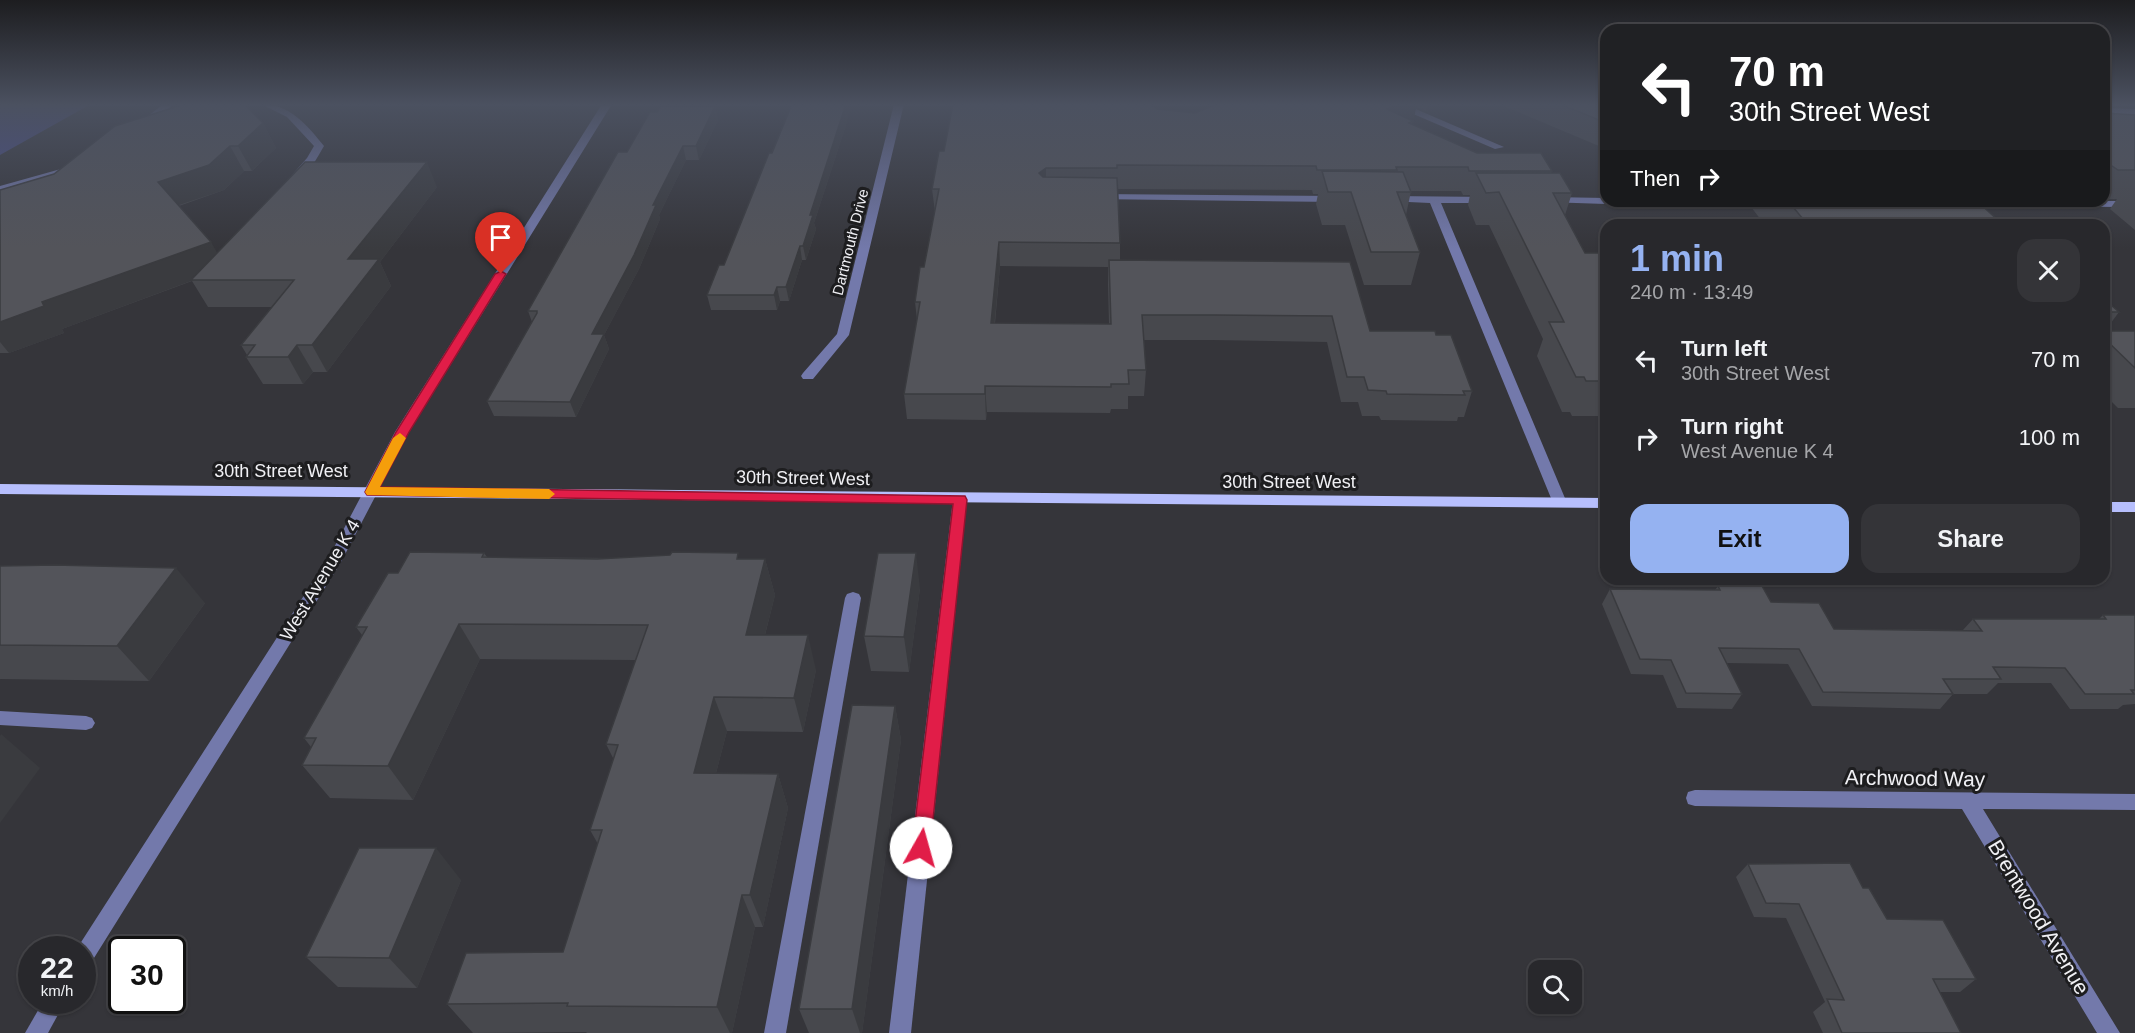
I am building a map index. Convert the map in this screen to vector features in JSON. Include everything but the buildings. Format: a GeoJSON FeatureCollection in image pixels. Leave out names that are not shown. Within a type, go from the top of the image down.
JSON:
{"type":"FeatureCollection","features":[{"type":"Feature","properties":{"kind":"main road","name":"30th Street West"},"geometry":{"type":"LineString","coordinates":[[0,489],[960,500],[1600,503]]}},
{"type":"Feature","properties":{"kind":"main road"},"geometry":{"type":"LineString","coordinates":[[2110,507],[2135,507]]}},
{"type":"Feature","properties":{"kind":"street"},"geometry":{"type":"LineString","coordinates":[[291,183],[315,152]]}},
{"type":"Feature","properties":{"kind":"street","name":"West Avenue K 4"},"geometry":{"type":"LineString","coordinates":[[96,937],[336,558],[402,432],[577,152]]}},
{"type":"Feature","properties":{"kind":"street","name":"Dartmouth Drive"},"geometry":{"type":"LineString","coordinates":[[808,376],[843,335],[887,152]]}},
{"type":"Feature","properties":{"kind":"street"},"geometry":{"type":"LineString","coordinates":[[0,189],[84,165]]}},
{"type":"Feature","properties":{"kind":"street"},"geometry":{"type":"LineString","coordinates":[[1082,197],[1352,199]]}},
{"type":"Feature","properties":{"kind":"street"},"geometry":{"type":"LineString","coordinates":[[1376,199],[1503,200]]}},
{"type":"Feature","properties":{"kind":"street"},"geometry":{"type":"LineString","coordinates":[[1434,200],[1560,503]]}},
{"type":"Feature","properties":{"kind":"street"},"geometry":{"type":"LineString","coordinates":[[1538,200],[1600,201]]}},
{"type":"Feature","properties":{"kind":"street"},"geometry":{"type":"LineString","coordinates":[[2110,204],[2135,204]]}},
{"type":"Feature","properties":{"kind":"street"},"geometry":{"type":"LineString","coordinates":[[900,1033],[960,500]]}},
{"type":"Feature","properties":{"kind":"street"},"geometry":{"type":"LineString","coordinates":[[775,1033],[853,598]]}},
{"type":"Feature","properties":{"kind":"street"},"geometry":{"type":"LineString","coordinates":[[0,718],[86,723]]}},
{"type":"Feature","properties":{"kind":"street","name":"Archwood Way"},"geometry":{"type":"LineString","coordinates":[[1695,798],[2135,802]]}},
{"type":"Feature","properties":{"kind":"street","name":"Brentwood Avenue"},"geometry":{"type":"LineString","coordinates":[[1968,801],[2109,1033]]}},
{"type":"Feature","properties":{"kind":"street"},"geometry":{"type":"LineString","coordinates":[[36,1033],[48,1014]]}},
{"type":"Feature","properties":{"kind":"slow traffic"},"geometry":{"type":"LineString","coordinates":[[400,438],[371,492],[549,494]]}},
{"type":"Feature","properties":{"kind":"route"},"geometry":{"type":"LineString","coordinates":[[501,274],[402,432],[371,492],[960,500],[921,848]]}}]}
